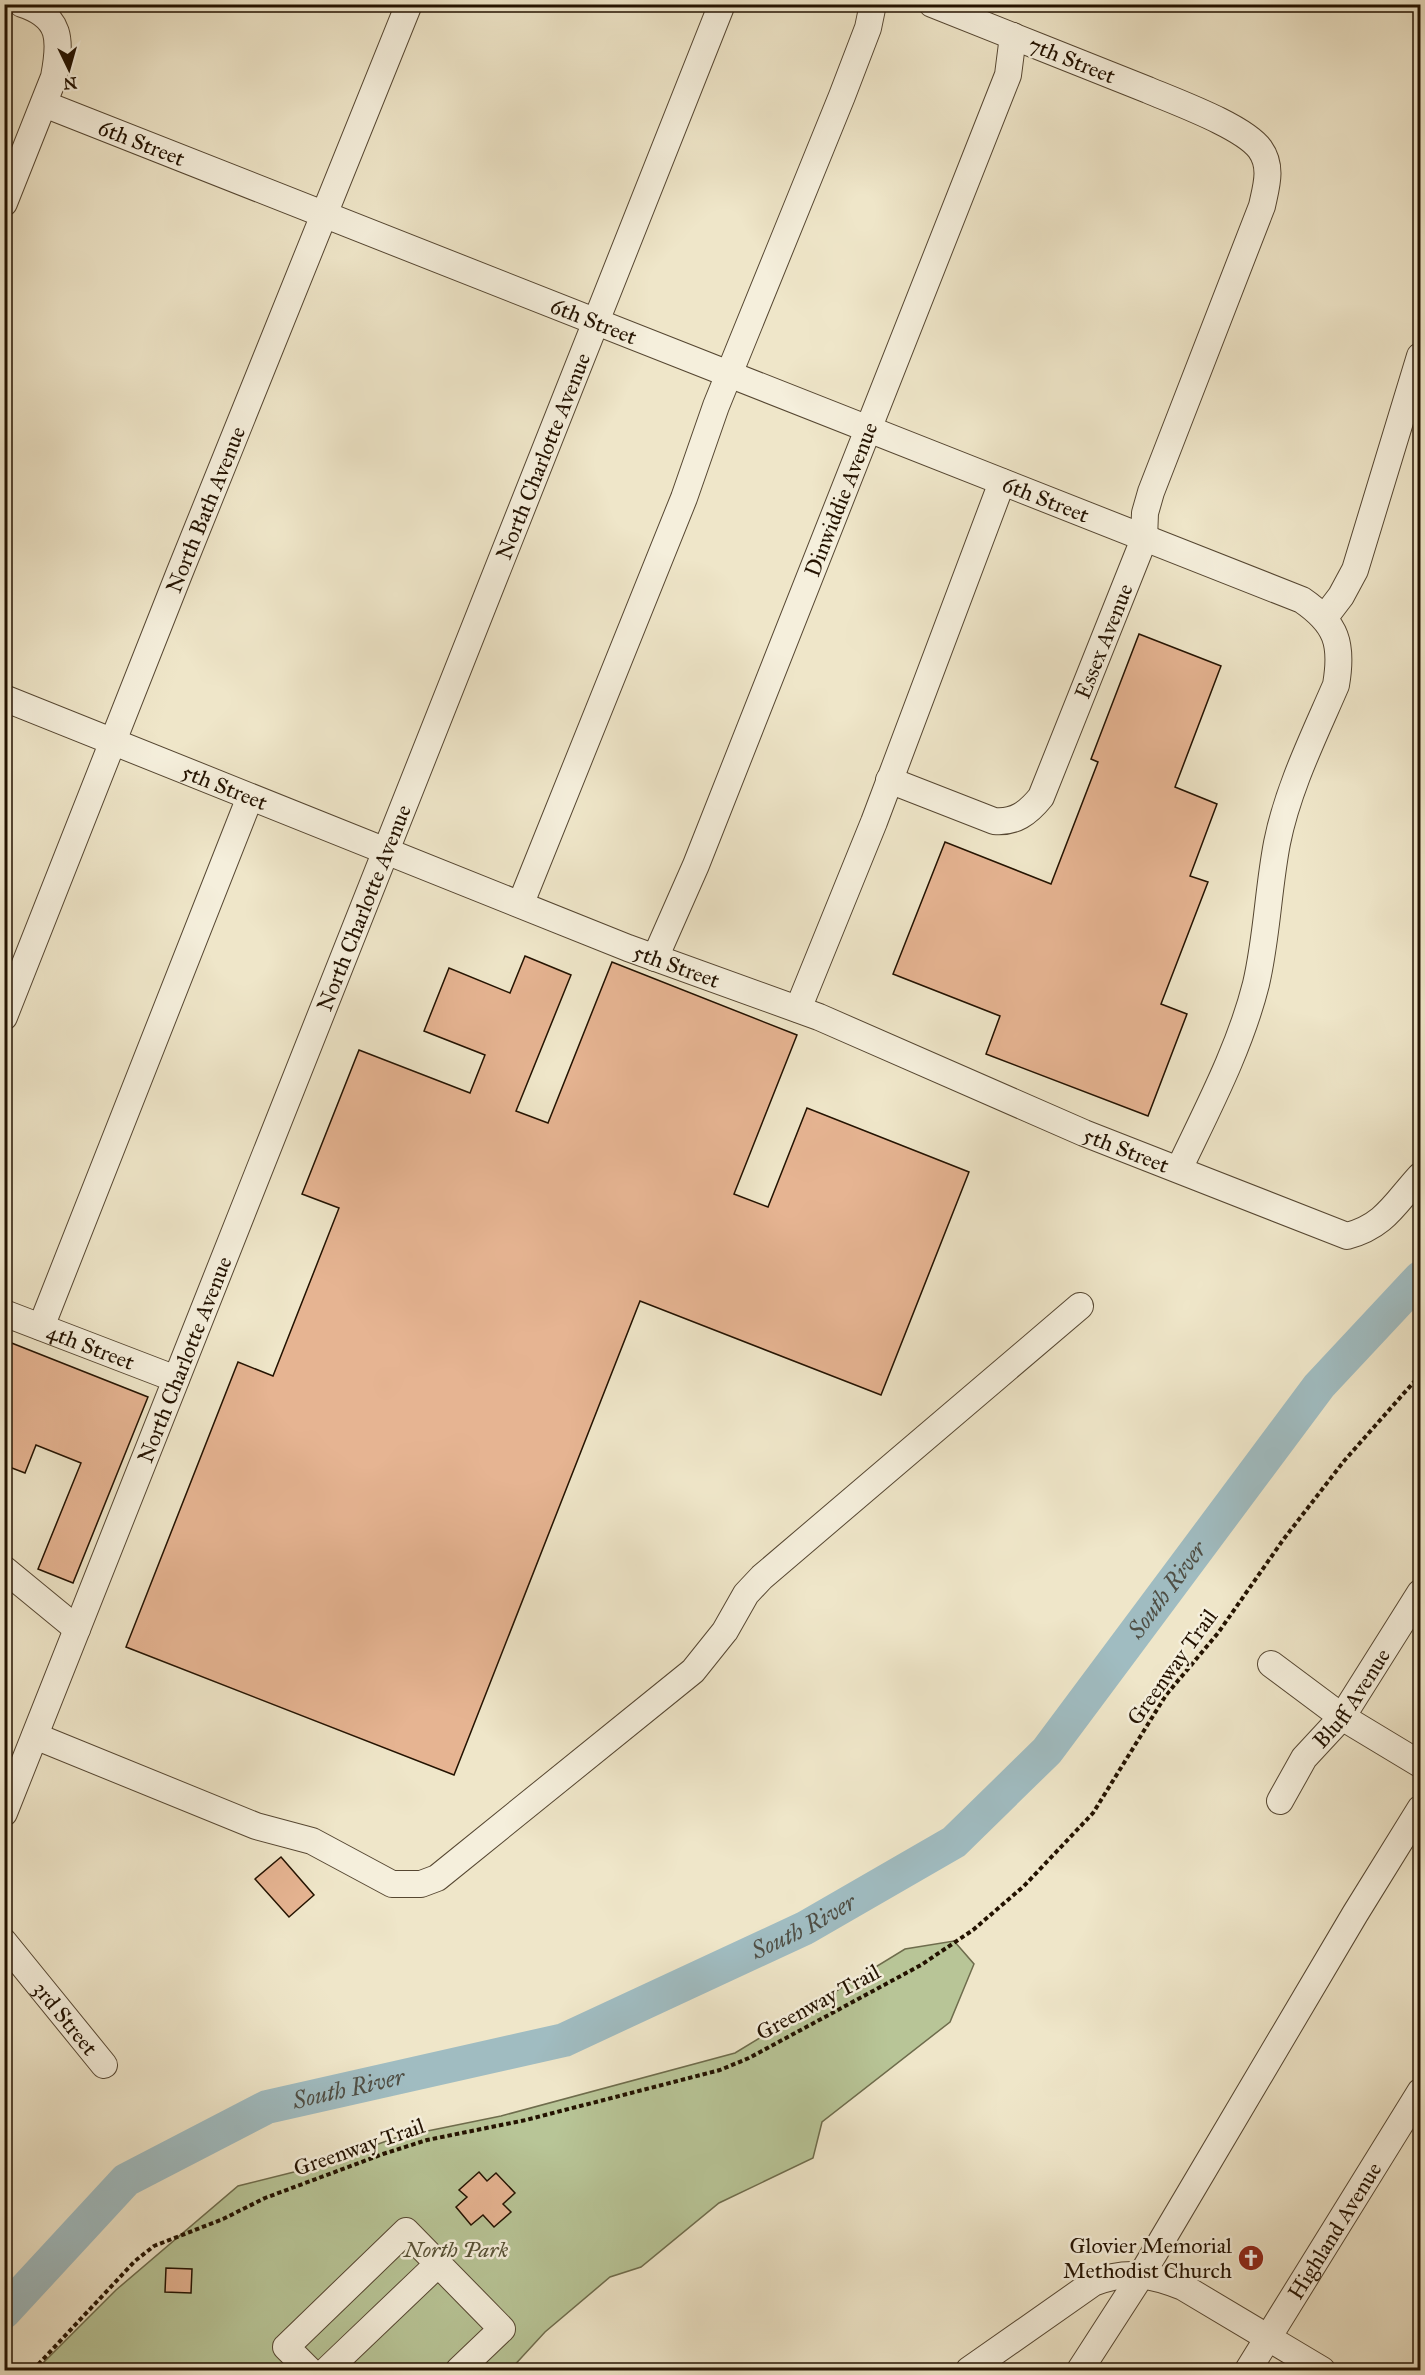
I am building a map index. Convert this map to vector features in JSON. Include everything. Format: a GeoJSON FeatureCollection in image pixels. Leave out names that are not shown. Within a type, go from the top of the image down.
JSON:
{"type":"FeatureCollection","features":[{"type":"Feature","properties":{"kind":"street"},"geometry":{"type":"LineString","coordinates":[[4,203],[54,77],[59,39],[53,24],[44,14],[22,4]]}},
{"type":"Feature","properties":{"kind":"street","name":"North Bath Avenue"},"geometry":{"type":"LineString","coordinates":[[4,1017],[409,4]]}},
{"type":"Feature","properties":{"kind":"street","name":"North Charlotte Avenue"},"geometry":{"type":"LineString","coordinates":[[4,1813],[722,4]]}},
{"type":"Feature","properties":{"kind":"street"},"geometry":{"type":"LineString","coordinates":[[521,903],[684,498],[729,374],[842,96],[868,28],[873,4]]}},
{"type":"Feature","properties":{"kind":"street","name":"7th Street"},"geometry":{"type":"LineString","coordinates":[[932,4],[1211,118]]}},
{"type":"Feature","properties":{"kind":"street","name":"Dinwiddie Avenue"},"geometry":{"type":"LineString","coordinates":[[655,958],[696,865],[866,429],[1008,75],[1013,36]]}},
{"type":"Feature","properties":{"kind":"street","name":"6th Street"},"geometry":{"type":"LineString","coordinates":[[44,104],[1302,600],[1324,617]]}},
{"type":"Feature","properties":{"kind":"street","name":"Essex Avenue"},"geometry":{"type":"LineString","coordinates":[[889,780],[994,821],[1009,821],[1031,809],[1041,797],[1144,539],[1145,513],[1151,492],[1262,206],[1268,177],[1267,163],[1260,150],[1250,140],[1211,118]]}},
{"type":"Feature","properties":{"kind":"street"},"geometry":{"type":"LineString","coordinates":[[1179,1169],[1213,1097],[1256,985],[1266,933],[1277,842],[1285,810],[1336,685],[1340,665],[1338,642],[1324,617],[1341,596],[1354,570],[1420,356]]}},
{"type":"Feature","properties":{"kind":"street"},"geometry":{"type":"LineString","coordinates":[[798,1009],[849,886],[1002,482]]}},
{"type":"Feature","properties":{"kind":"street","name":"5th Street"},"geometry":{"type":"LineString","coordinates":[[4,698],[655,958],[798,1009],[1084,1133],[1347,1236],[1374,1227],[1420,1176]]}},
{"type":"Feature","properties":{"kind":"street"},"geometry":{"type":"LineString","coordinates":[[41,1327],[250,797]]}},
{"type":"Feature","properties":{"kind":"street"},"geometry":{"type":"LineString","coordinates":[[35,1736],[256,1826],[312,1841],[392,1884],[421,1884],[437,1878],[693,1671],[725,1631],[746,1594],[762,1577],[1080,1306]]}},
{"type":"Feature","properties":{"kind":"street","name":"4th Street"},"geometry":{"type":"LineString","coordinates":[[4,1312],[176,1379]]}},
{"type":"Feature","properties":{"kind":"street"},"geometry":{"type":"LineString","coordinates":[[4,1569],[77,1629]]}},
{"type":"Feature","properties":{"kind":"street","name":"Bluff Avenue"},"geometry":{"type":"LineString","coordinates":[[1280,1801],[1304,1758],[1342,1717],[1420,1593]]}},
{"type":"Feature","properties":{"kind":"street"},"geometry":{"type":"LineString","coordinates":[[1271,1664],[1342,1717],[1420,1764]]}},
{"type":"Feature","properties":{"kind":"street"},"geometry":{"type":"LineString","coordinates":[[1080,2370],[1142,2274],[1349,1923],[1420,1809]]}},
{"type":"Feature","properties":{"kind":"street","name":"3rd Street"},"geometry":{"type":"LineString","coordinates":[[4,1942],[104,2065]]}},
{"type":"Feature","properties":{"kind":"street","name":"Highland Avenue"},"geometry":{"type":"LineString","coordinates":[[1248,2370],[1420,2092]]}},
{"type":"Feature","properties":{"kind":"street"},"geometry":{"type":"LineString","coordinates":[[309,2370],[286,2347],[406,2231],[502,2330],[459,2370]]}},
{"type":"Feature","properties":{"kind":"street"},"geometry":{"type":"LineString","coordinates":[[327,2370],[438,2264]]}},
{"type":"Feature","properties":{"kind":"street"},"geometry":{"type":"LineString","coordinates":[[969,2370],[1093,2283],[1111,2276],[1142,2274],[1183,2287],[1322,2370]]}},
{"type":"Feature","properties":{"kind":"path","name":"Greenway Trail"},"geometry":{"type":"LineString","coordinates":[[33,2370],[135,2261],[154,2246],[223,2219],[265,2198],[427,2140],[526,2121],[720,2070],[749,2058],[867,1995],[921,1965],[973,1930],[1024,1886],[1093,1813],[1166,1695],[1218,1633],[1283,1540],[1344,1461],[1420,1376]]}},
{"type":"Feature","properties":{"kind":"green space","name":"North Park"},"geometry":{"type":"Polygon","coordinates":[[[954,1941],[974,1964],[950,2022],[822,2122],[813,2158],[719,2203],[641,2267],[610,2277],[545,2332],[510,2370],[36,2370],[116,2290],[238,2186],[310,2168],[398,2137],[501,2116],[735,2053],[905,1949],[954,1941]]]}},
{"type":"Feature","properties":{"kind":"building"},"geometry":{"type":"Polygon","coordinates":[[[1139,634],[1221,666],[1175,787],[1217,804],[1190,876],[1208,882],[1161,1004],[1187,1014],[1148,1116],[986,1054],[1000,1016],[893,974],[945,842],[1051,884],[1098,762],[1091,759],[1139,634]]]}},
{"type":"Feature","properties":{"kind":"building"},"geometry":{"type":"Polygon","coordinates":[[[525,956],[571,975],[516,1111],[548,1123],[612,962],[797,1035],[734,1194],[768,1207],[807,1108],[969,1172],[881,1395],[640,1301],[454,1775],[126,1647],[238,1362],[273,1376],[339,1208],[302,1194],[359,1050],[470,1093],[485,1055],[424,1031],[449,968],[510,993],[525,956]]]}},
{"type":"Feature","properties":{"kind":"building"},"geometry":{"type":"Polygon","coordinates":[[[4,1340],[148,1397],[73,1583],[38,1569],[81,1463],[36,1445],[25,1473],[4,1465],[4,1340]]]}},
{"type":"Feature","properties":{"kind":"building"},"geometry":{"type":"Polygon","coordinates":[[[281,1857],[314,1895],[289,1917],[255,1879],[281,1857]]]}},
{"type":"Feature","properties":{"kind":"building"},"geometry":{"type":"Polygon","coordinates":[[[479,2172],[487,2181],[496,2173],[515,2193],[503,2204],[511,2212],[494,2227],[483,2215],[471,2225],[456,2207],[467,2197],[459,2190],[479,2172]]]}},
{"type":"Feature","properties":{"kind":"building"},"geometry":{"type":"Polygon","coordinates":[[[166,2268],[192,2269],[191,2293],[165,2292],[166,2268]]]}},
{"type":"Feature","properties":{"kind":"waterway","name":"South River"},"geometry":{"type":"LineString","coordinates":[[4,2312],[126,2180],[267,2107],[564,2040],[805,1928],[954,1842],[1047,1751],[1319,1386],[1420,1278]]}},
{"type":"Feature","properties":{"kind":"place","name":"Glovier Memorial Methodist Church"},"geometry":{"type":"Point","coordinates":[1251,2258]}}]}
